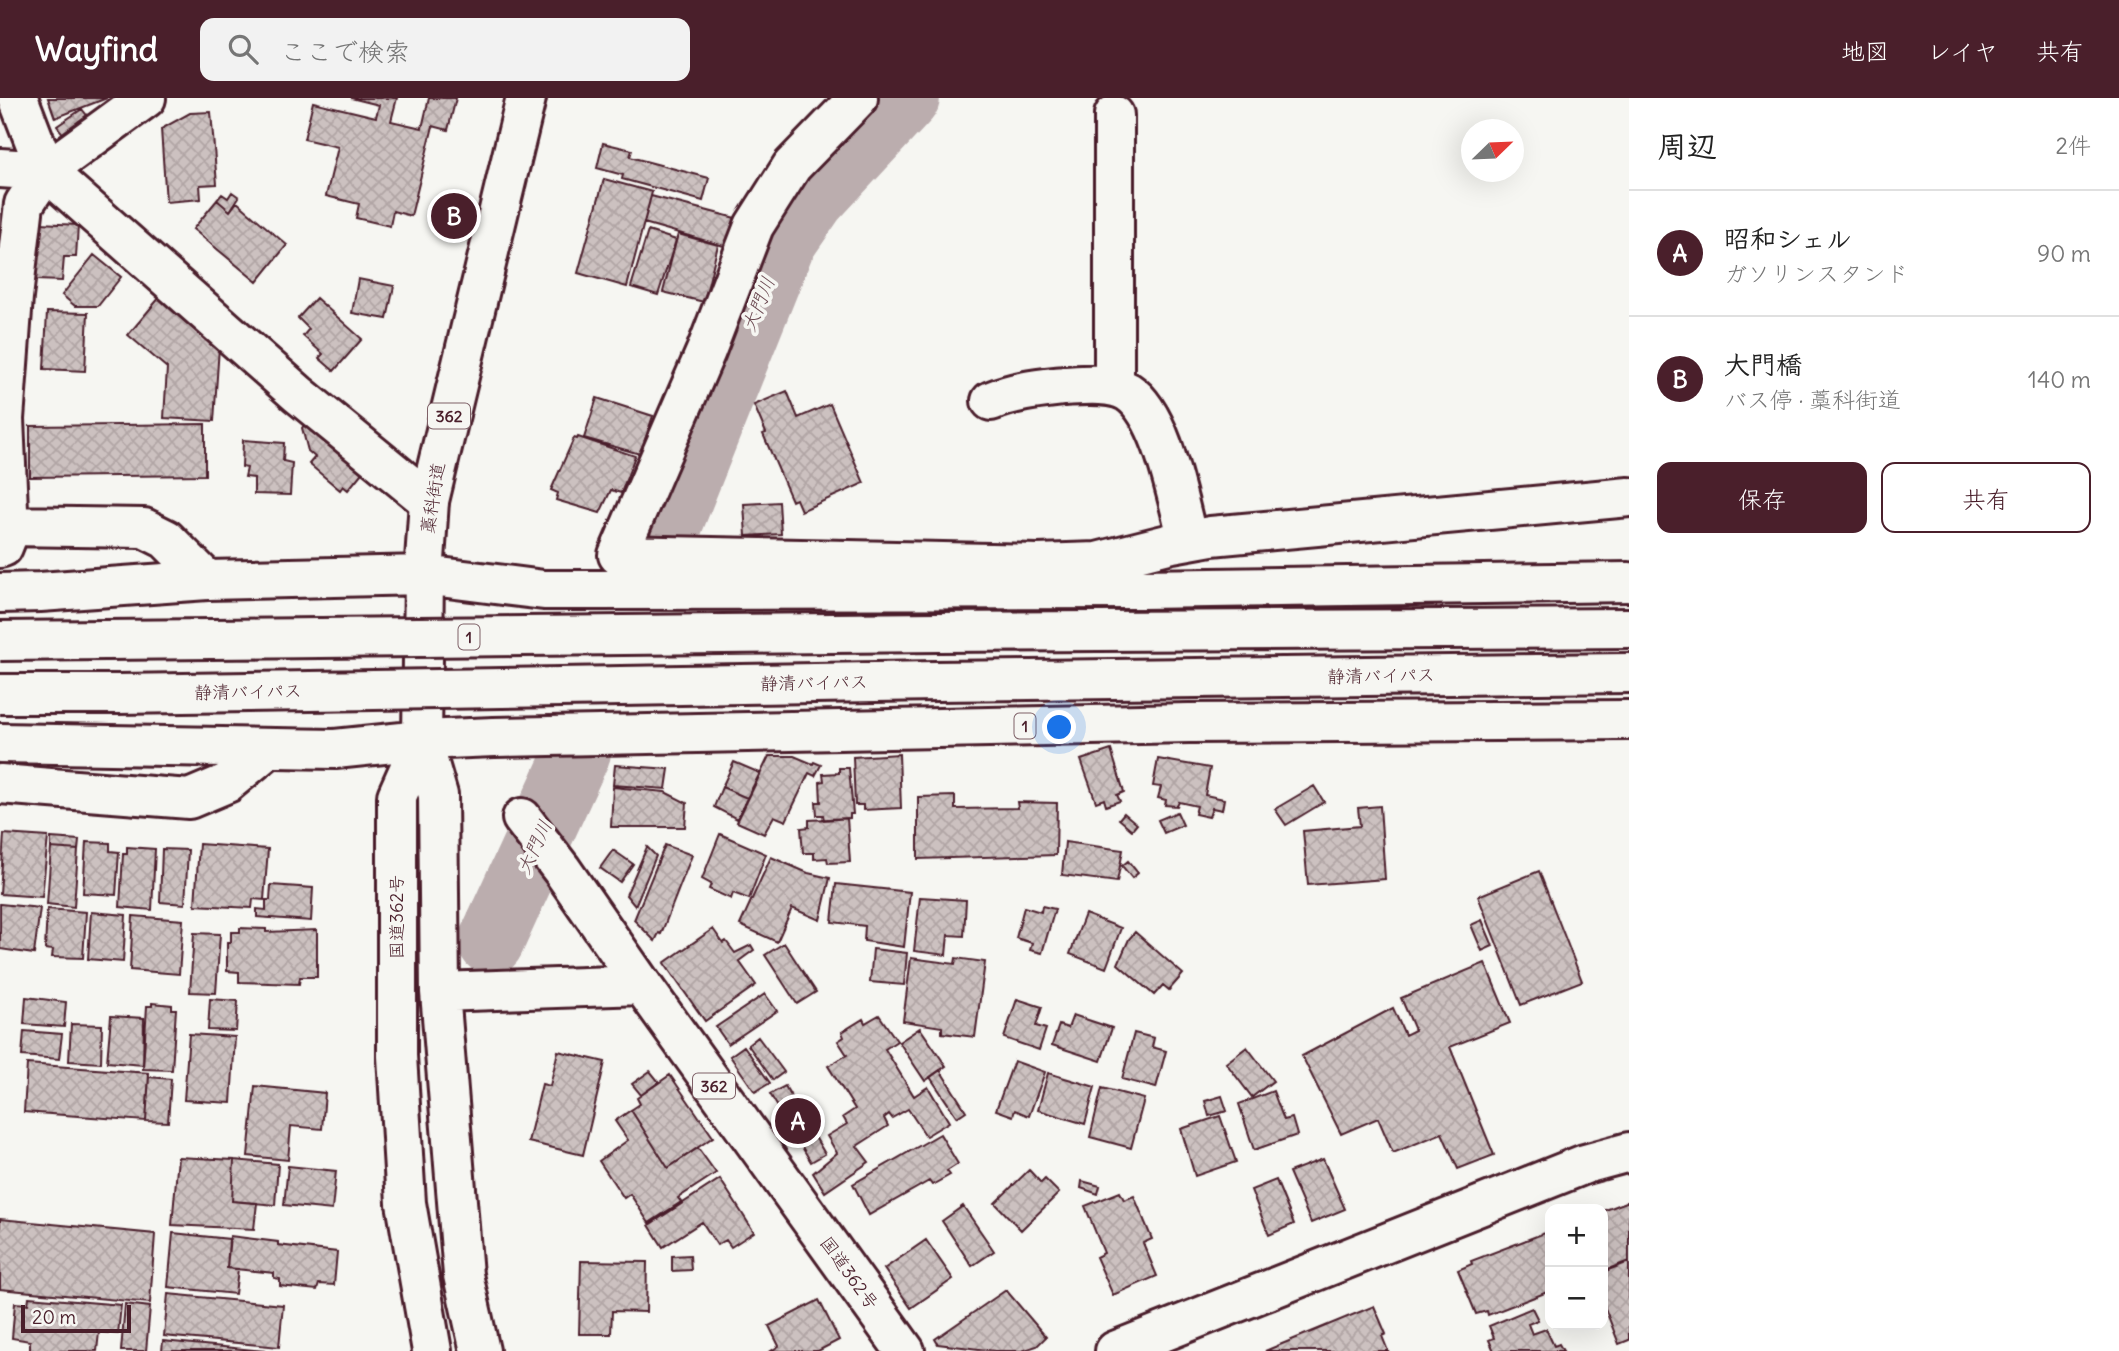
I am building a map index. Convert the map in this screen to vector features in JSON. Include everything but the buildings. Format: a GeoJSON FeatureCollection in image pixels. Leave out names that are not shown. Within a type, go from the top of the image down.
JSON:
{"type":"FeatureCollection","features":[{"type":"Feature","properties":{"kind":"main road"},"geometry":{"type":"LineString","coordinates":[[18,98],[46,171],[298,394],[429,501]]}},
{"type":"Feature","properties":{"kind":"main road"},"geometry":{"type":"LineString","coordinates":[[146,98],[46,171],[24,204],[13,297],[4,419],[5,537],[144,528],[166,539],[207,580]]}},
{"type":"Feature","properties":{"kind":"main road","name":"藁科街道"},"geometry":{"type":"LineString","coordinates":[[422,740],[424,575],[429,501],[526,98]]}},
{"type":"Feature","properties":{"kind":"main road"},"geometry":{"type":"LineString","coordinates":[[858,98],[792,166],[754,226],[706,351],[618,555],[1038,564],[1097,562],[1188,540],[1629,497]]}},
{"type":"Feature","properties":{"kind":"main road"},"geometry":{"type":"LineString","coordinates":[[1114,114],[1114,387]]}},
{"type":"Feature","properties":{"kind":"main road"},"geometry":{"type":"LineString","coordinates":[[0,168],[46,171]]}},
{"type":"Feature","properties":{"kind":"main road"},"geometry":{"type":"LineString","coordinates":[[991,401],[1012,393],[1081,385],[1114,387],[1128,393],[1149,414],[1158,436],[1188,540]]}},
{"type":"Feature","properties":{"kind":"main road"},"geometry":{"type":"LineString","coordinates":[[0,593],[207,580],[424,575],[544,590],[1142,589],[1629,582]]}},
{"type":"Feature","properties":{"kind":"main road","name":"1"},"geometry":{"type":"LineString","coordinates":[[0,642],[1629,628]]}},
{"type":"Feature","properties":{"kind":"main road","name":"静清バイパス"},"geometry":{"type":"LineString","coordinates":[[0,694],[1629,673]]}},
{"type":"Feature","properties":{"kind":"main road","name":"1"},"geometry":{"type":"LineString","coordinates":[[0,743],[335,749],[422,740],[508,736],[1189,723],[1629,720]]}},
{"type":"Feature","properties":{"kind":"main road","name":"362"},"geometry":{"type":"LineString","coordinates":[[422,740],[438,795],[440,992],[463,1275],[480,1351]]}},
{"type":"Feature","properties":{"kind":"main road","name":"国道362号"},"geometry":{"type":"LineString","coordinates":[[422,740],[397,796],[397,1056],[406,1203],[432,1351]]}},
{"type":"Feature","properties":{"kind":"main road"},"geometry":{"type":"LineString","coordinates":[[0,784],[189,799],[227,783],[269,748]]}},
{"type":"Feature","properties":{"kind":"main road","name":"国道362号"},"geometry":{"type":"LineString","coordinates":[[522,818],[562,870],[905,1351]]}},
{"type":"Feature","properties":{"kind":"main road"},"geometry":{"type":"LineString","coordinates":[[440,992],[642,985]]}},
{"type":"Feature","properties":{"kind":"main road"},"geometry":{"type":"LineString","coordinates":[[1115,1351],[1585,1164],[1629,1152]]}},
{"type":"Feature","properties":{"kind":"waterway","name":"大門川"},"geometry":{"type":"LineString","coordinates":[[662,544],[782,244],[813,199],[907,98]]}},
{"type":"Feature","properties":{"kind":"waterway","name":"大門川"},"geometry":{"type":"LineString","coordinates":[[491,942],[578,752]]}},
{"type":"Feature","properties":{"kind":"place","name":"大門橋"},"geometry":{"type":"Point","coordinates":[454,216]}},
{"type":"Feature","properties":{"kind":"place","name":"昭和シェル"},"geometry":{"type":"Point","coordinates":[798,1121]}}]}
